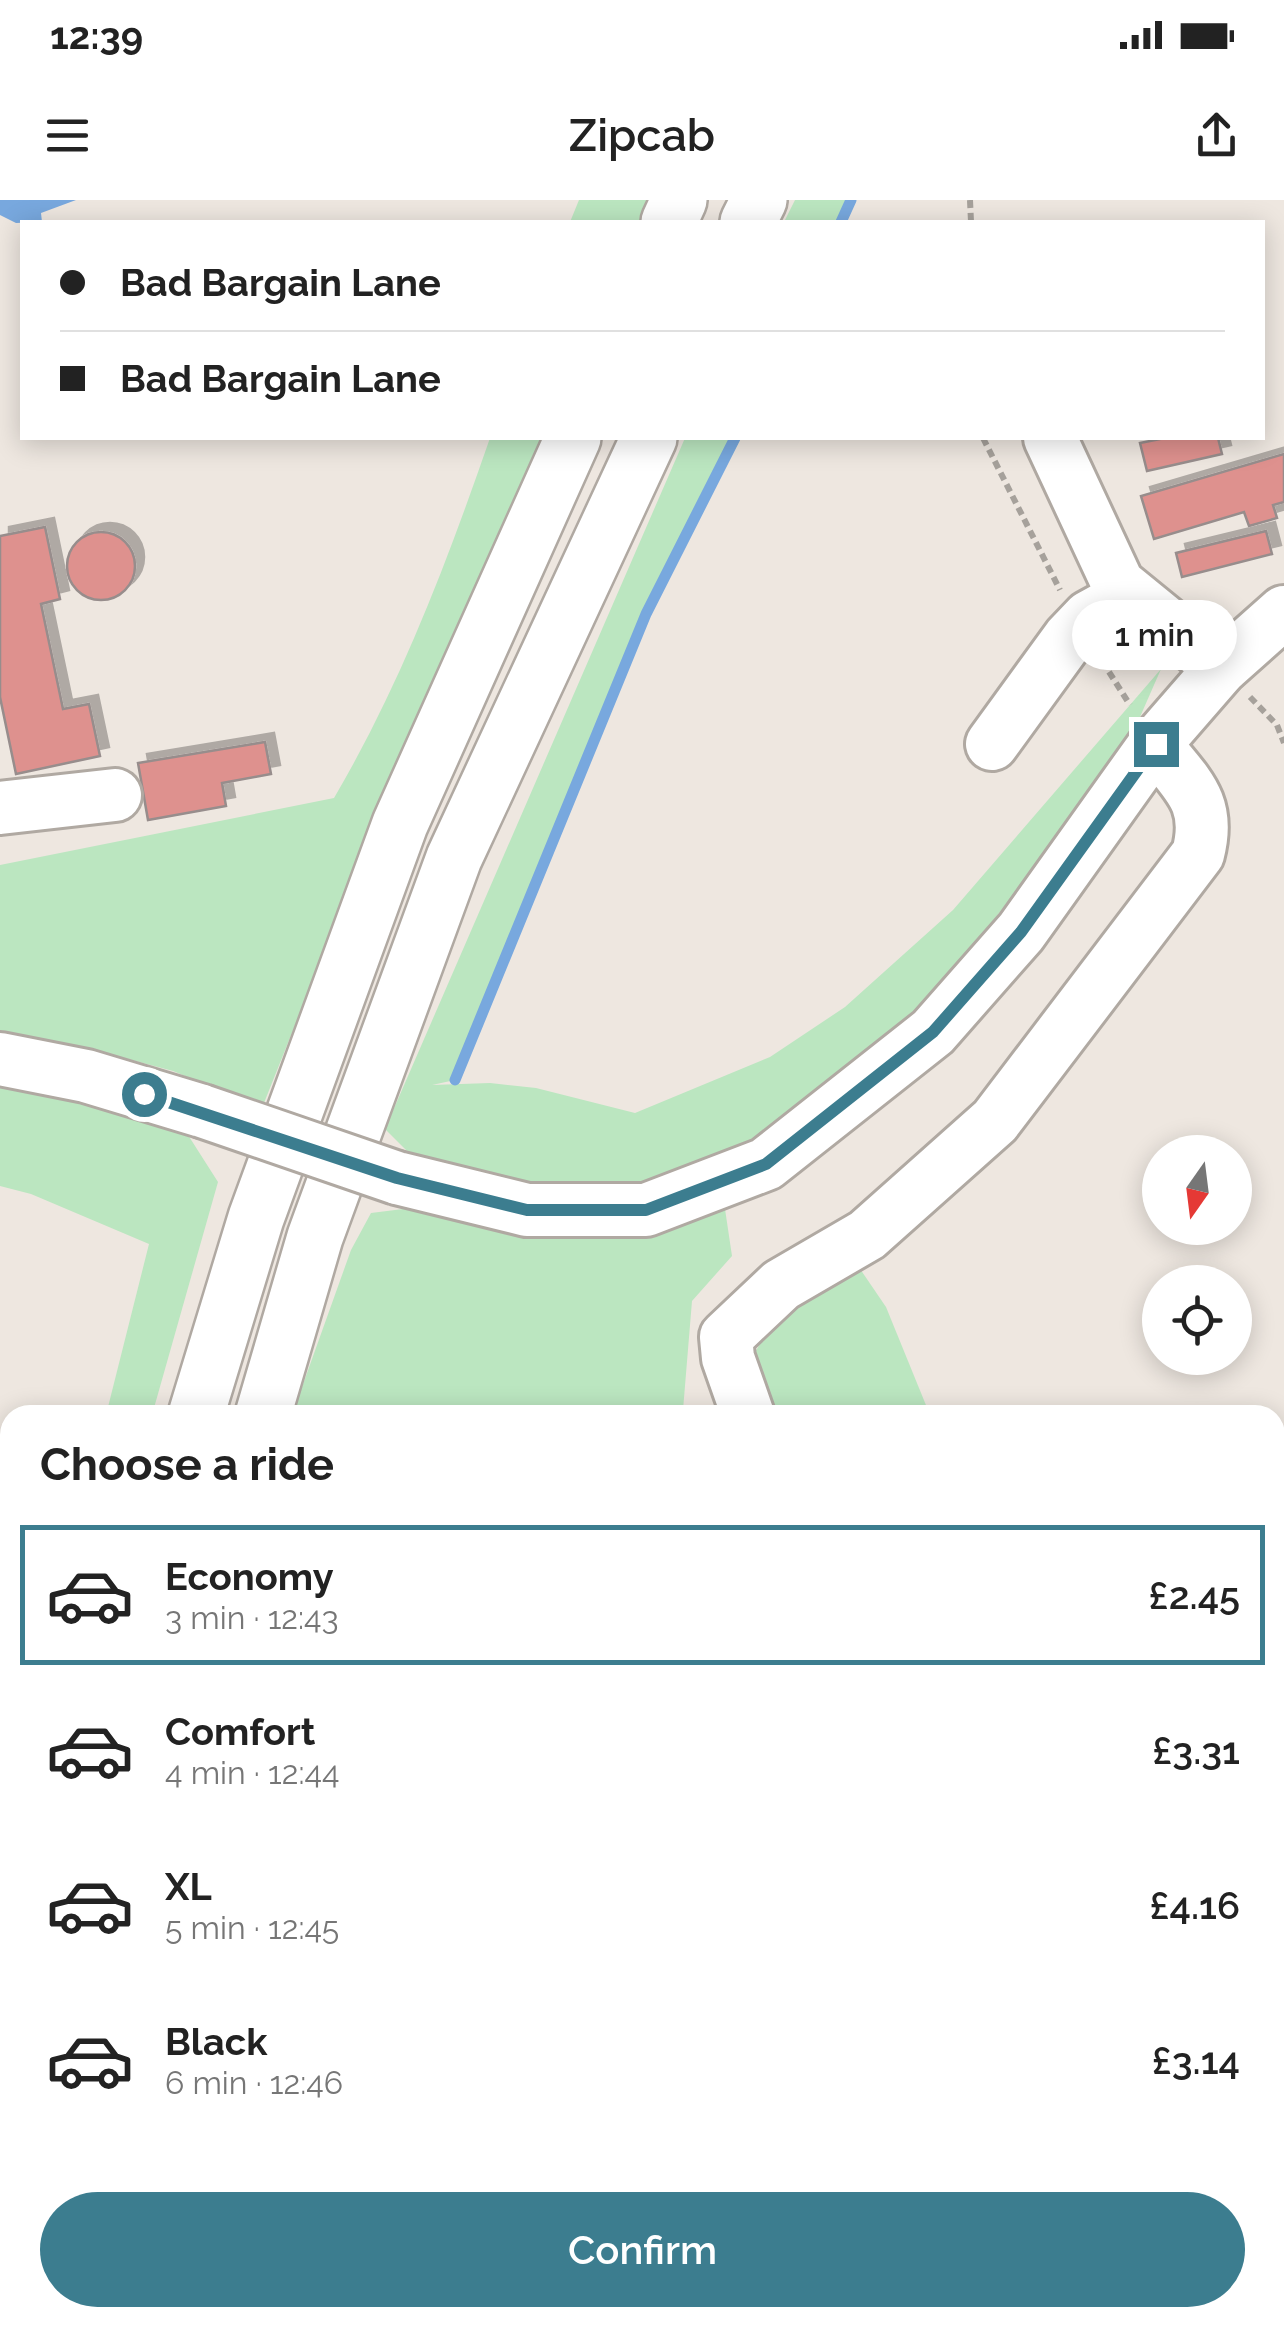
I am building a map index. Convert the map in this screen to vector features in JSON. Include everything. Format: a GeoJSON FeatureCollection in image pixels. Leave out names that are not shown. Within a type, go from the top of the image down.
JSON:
{"type":"FeatureCollection","features":[{"type":"Feature","properties":{"kind":"highway"},"geometry":{"type":"LineString","coordinates":[[199,1405],[256,1218],[400,824],[571,440]]}},
{"type":"Feature","properties":{"kind":"highway"},"geometry":{"type":"LineString","coordinates":[[266,1405],[315,1238],[454,858],[648,440]]}},
{"type":"Feature","properties":{"kind":"lane"},"geometry":{"type":"LineString","coordinates":[[1051,440],[1118,584],[1221,668]]}},
{"type":"Feature","properties":{"kind":"lane"},"geometry":{"type":"LineString","coordinates":[[992,744],[1068,638],[1089,617],[1129,596]]}},
{"type":"Feature","properties":{"kind":"lane"},"geometry":{"type":"LineString","coordinates":[[0,1060],[86,1076],[397,1178],[527,1210],[646,1210],[766,1164],[933,1032],[1021,932],[1156,744],[1221,668],[1284,612]]}},
{"type":"Feature","properties":{"kind":"lane"},"geometry":{"type":"LineString","coordinates":[[744,1405],[728,1358],[726,1337],[781,1285],[867,1235],[996,1121],[1198,854],[1206,825],[1201,804],[1156,744]]}},
{"type":"Feature","properties":{"kind":"lane"},"geometry":{"type":"LineString","coordinates":[[0,808],[114,795]]}},
{"type":"Feature","properties":{"kind":"path"},"geometry":{"type":"LineString","coordinates":[[1221,668],[1277,725],[1284,744]]}},
{"type":"Feature","properties":{"kind":"green space"},"geometry":{"type":"Polygon","coordinates":[[[579,200],[650,200],[641,220],[571,220],[579,200]]]}},
{"type":"Feature","properties":{"kind":"green space"},"geometry":{"type":"Polygon","coordinates":[[[795,200],[852,200],[843,220],[785,220],[795,200]]]}},
{"type":"Feature","properties":{"kind":"green space"},"geometry":{"type":"Polygon","coordinates":[[[489,440],[543,440],[415,724],[262,1108],[173,1071],[109,1054],[0,1039],[0,865],[334,798],[381,711],[457,531],[489,440]]]}},
{"type":"Feature","properties":{"kind":"green space"},"geometry":{"type":"Polygon","coordinates":[[[684,440],[740,440],[646,614],[455,1080],[432,1085],[490,1083],[536,1088],[635,1113],[770,1057],[845,1007],[953,910],[1161,669],[1122,758],[896,1043],[811,1106],[717,1163],[662,1186],[500,1189],[420,1164],[385,1129],[684,440]]]}},
{"type":"Feature","properties":{"kind":"green space"},"geometry":{"type":"Polygon","coordinates":[[[0,1077],[181,1124],[218,1182],[155,1405],[109,1405],[149,1244],[31,1194],[0,1186],[0,1077]]]}},
{"type":"Feature","properties":{"kind":"green space"},"geometry":{"type":"Polygon","coordinates":[[[411,1208],[655,1225],[725,1209],[732,1256],[692,1301],[683,1405],[296,1405],[351,1250],[371,1213],[411,1208]]]}},
{"type":"Feature","properties":{"kind":"green space"},"geometry":{"type":"Polygon","coordinates":[[[854,1260],[886,1307],[926,1405],[769,1405],[754,1354],[787,1297],[854,1260]]]}},
{"type":"Feature","properties":{"kind":"water"},"geometry":{"type":"Polygon","coordinates":[[[0,200],[76,200],[41,213],[42,220],[16,223],[0,215],[0,200]]]}},
{"type":"Feature","properties":{"kind":"building"},"geometry":{"type":"Polygon","coordinates":[[[1218,440],[1222,454],[1147,471],[1140,443],[1218,440]]]}},
{"type":"Feature","properties":{"kind":"building"},"geometry":{"type":"Polygon","coordinates":[[[1284,454],[1284,502],[1273,505],[1277,518],[1249,526],[1244,512],[1154,539],[1141,496],[1284,454]]]}},
{"type":"Feature","properties":{"kind":"building"},"geometry":{"type":"Polygon","coordinates":[[[45,527],[60,599],[41,604],[63,709],[89,704],[100,756],[16,774],[0,697],[0,536],[45,527]]]}},
{"type":"Feature","properties":{"kind":"building"},"geometry":{"type":"Polygon","coordinates":[[[1266,531],[1272,554],[1182,577],[1176,553],[1266,531]]]}},
{"type":"Feature","properties":{"kind":"building"},"geometry":{"type":"Polygon","coordinates":[[[101,532],[125,542],[135,566],[125,590],[101,600],[77,590],[67,566],[77,542],[101,532]]]}},
{"type":"Feature","properties":{"kind":"building"},"geometry":{"type":"Polygon","coordinates":[[[265,742],[271,774],[222,783],[226,806],[148,820],[138,763],[265,742]]]}},
{"type":"Feature","properties":{"kind":"waterway"},"geometry":{"type":"LineString","coordinates":[[842,220],[851,200]]}},
{"type":"Feature","properties":{"kind":"waterway"},"geometry":{"type":"LineString","coordinates":[[455,1080],[646,614],[734,440]]}},
{"type":"Feature","properties":{"kind":"route"},"geometry":{"type":"LineString","coordinates":[[144,1094],[397,1178],[527,1210],[646,1210],[766,1164],[933,1032],[1021,932],[1156,744]]}}]}
